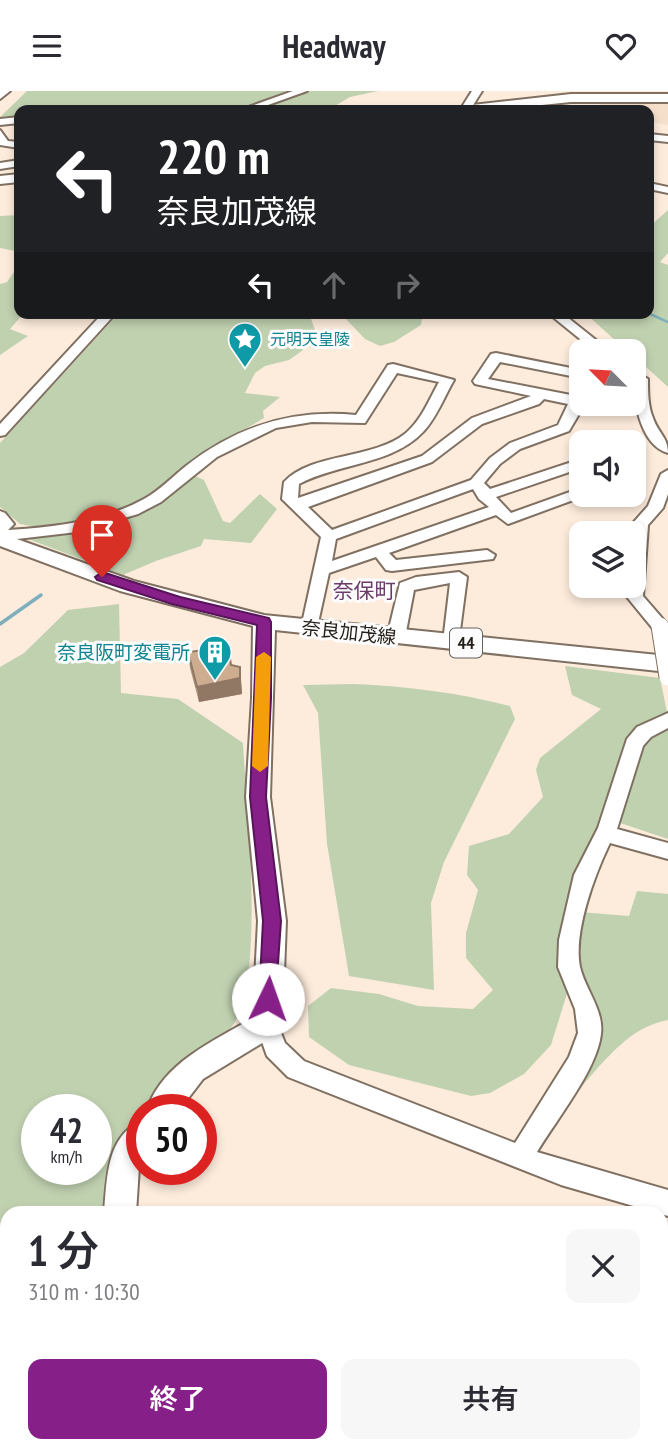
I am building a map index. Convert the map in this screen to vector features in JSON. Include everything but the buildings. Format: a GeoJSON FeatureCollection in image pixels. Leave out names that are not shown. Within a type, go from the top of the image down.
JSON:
{"type":"FeatureCollection","features":[{"type":"Feature","properties":{"kind":"main road"},"geometry":{"type":"LineString","coordinates":[[550,105],[603,97],[668,99]]}},
{"type":"Feature","properties":{"kind":"main road","name":"奈良加茂線"},"geometry":{"type":"LineString","coordinates":[[0,538],[127,586],[264,622],[668,664]]}},
{"type":"Feature","properties":{"kind":"main road"},"geometry":{"type":"LineString","coordinates":[[173,1094],[192,1069],[267,1025],[272,921],[258,797],[264,698],[264,622]]}},
{"type":"Feature","properties":{"kind":"main road"},"geometry":{"type":"LineString","coordinates":[[121,1206],[126,1165]]}},
{"type":"Feature","properties":{"kind":"street"},"geometry":{"type":"LineString","coordinates":[[0,96],[5,91]]}},
{"type":"Feature","properties":{"kind":"street"},"geometry":{"type":"LineString","coordinates":[[260,105],[302,91]]}},
{"type":"Feature","properties":{"kind":"street"},"geometry":{"type":"LineString","coordinates":[[589,101],[603,97]]}},
{"type":"Feature","properties":{"kind":"street"},"geometry":{"type":"LineString","coordinates":[[0,432],[104,319]]}},
{"type":"Feature","properties":{"kind":"street"},"geometry":{"type":"LineString","coordinates":[[562,319],[588,339]]}},
{"type":"Feature","properties":{"kind":"street"},"geometry":{"type":"LineString","coordinates":[[569,372],[496,357],[480,381],[569,399]]}},
{"type":"Feature","properties":{"kind":"street"},"geometry":{"type":"LineString","coordinates":[[0,538],[64,530],[131,511],[153,500],[225,446],[268,423],[324,415],[360,420],[393,367],[447,380],[419,428],[398,445],[309,470],[292,482],[290,499],[329,536]]}},
{"type":"Feature","properties":{"kind":"street"},"geometry":{"type":"LineString","coordinates":[[297,506],[427,459],[477,421],[534,401],[542,394]]}},
{"type":"Feature","properties":{"kind":"street"},"geometry":{"type":"LineString","coordinates":[[480,490],[495,461],[515,446],[564,428],[570,417]]}},
{"type":"Feature","properties":{"kind":"street"},"geometry":{"type":"LineString","coordinates":[[643,417],[668,449]]}},
{"type":"Feature","properties":{"kind":"street"},"geometry":{"type":"LineString","coordinates":[[329,536],[569,466]]}},
{"type":"Feature","properties":{"kind":"street"},"geometry":{"type":"LineString","coordinates":[[668,474],[655,507],[640,524],[635,597],[660,626],[668,677]]}},
{"type":"Feature","properties":{"kind":"street"},"geometry":{"type":"LineString","coordinates":[[480,490],[508,519],[569,497]]}},
{"type":"Feature","properties":{"kind":"street"},"geometry":{"type":"LineString","coordinates":[[320,571],[499,509]]}},
{"type":"Feature","properties":{"kind":"street"},"geometry":{"type":"LineString","coordinates":[[0,516],[6,524],[0,530]]}},
{"type":"Feature","properties":{"kind":"street"},"geometry":{"type":"LineString","coordinates":[[310,628],[329,536]]}},
{"type":"Feature","properties":{"kind":"street"},"geometry":{"type":"LineString","coordinates":[[379,551],[392,566],[487,555]]}},
{"type":"Feature","properties":{"kind":"street"},"geometry":{"type":"LineString","coordinates":[[396,637],[406,587],[416,582],[459,577],[452,642]]}},
{"type":"Feature","properties":{"kind":"street"},"geometry":{"type":"LineString","coordinates":[[520,1157],[579,1062],[590,1033],[586,1009],[569,967],[570,940],[584,874],[605,834],[634,744],[644,732],[668,720]]}},
{"type":"Feature","properties":{"kind":"street"},"geometry":{"type":"LineString","coordinates":[[605,834],[668,851]]}},
{"type":"Feature","properties":{"kind":"street"},"geometry":{"type":"LineString","coordinates":[[267,1025],[275,1049],[296,1069],[561,1173],[668,1203]]}},
{"type":"Feature","properties":{"kind":"shaded area"},"geometry":{"type":"Polygon","coordinates":[[[604,99],[668,101],[668,125],[654,123],[654,105],[600,105],[604,99]]]}},
{"type":"Feature","properties":{"kind":"green space"},"geometry":{"type":"Polygon","coordinates":[[[27,91],[296,91],[253,105],[14,105],[14,120],[0,121],[0,117],[27,91]]]}},
{"type":"Feature","properties":{"kind":"green space"},"geometry":{"type":"Polygon","coordinates":[[[310,91],[378,91],[350,97],[336,105],[264,105],[310,91]]]}},
{"type":"Feature","properties":{"kind":"green space"},"geometry":{"type":"Polygon","coordinates":[[[668,210],[668,253],[660,262],[668,265],[668,387],[646,367],[646,339],[614,339],[592,319],[654,319],[654,223],[668,210]]]}},
{"type":"Feature","properties":{"kind":"green space"},"geometry":{"type":"Polygon","coordinates":[[[14,215],[14,251],[0,248],[0,216],[14,215]]]}},
{"type":"Feature","properties":{"kind":"green space"},"geometry":{"type":"Polygon","coordinates":[[[14,272],[14,319],[19,319],[10,329],[28,336],[0,355],[0,284],[7,282],[14,272]]]}},
{"type":"Feature","properties":{"kind":"green space"},"geometry":{"type":"Polygon","coordinates":[[[114,319],[311,319],[320,344],[306,348],[289,360],[265,366],[255,373],[245,393],[280,397],[263,411],[264,418],[196,459],[160,492],[137,506],[86,522],[42,528],[20,524],[0,507],[0,443],[114,319]]]}},
{"type":"Feature","properties":{"kind":"green space"},"geometry":{"type":"Polygon","coordinates":[[[346,319],[422,319],[421,325],[394,342],[380,346],[365,339],[346,319]]]}},
{"type":"Feature","properties":{"kind":"green space"},"geometry":{"type":"Polygon","coordinates":[[[193,475],[204,480],[223,521],[230,523],[260,494],[277,509],[251,543],[204,539],[201,546],[123,575],[28,539],[102,524],[193,475]]]}},
{"type":"Feature","properties":{"kind":"green space"},"geometry":{"type":"Polygon","coordinates":[[[119,604],[121,693],[178,699],[243,743],[252,892],[248,975],[241,1007],[230,1029],[190,1063],[164,1094],[126,1094],[126,1168],[113,1206],[0,1206],[0,667],[24,653],[68,610],[119,604]]]}},
{"type":"Feature","properties":{"kind":"green space"},"geometry":{"type":"Polygon","coordinates":[[[565,666],[660,678],[667,712],[665,717],[645,726],[582,867],[570,984],[551,1045],[524,1074],[490,1093],[471,1096],[349,1065],[309,1037],[308,1006],[331,988],[379,994],[418,1006],[473,1009],[493,990],[466,958],[466,933],[478,890],[467,875],[469,846],[509,834],[543,797],[536,770],[540,758],[601,709],[572,695],[565,666]]]}},
{"type":"Feature","properties":{"kind":"green space"},"geometry":{"type":"Polygon","coordinates":[[[303,685],[394,686],[491,701],[510,706],[515,719],[444,862],[431,903],[434,990],[349,976],[327,844],[318,713],[303,685]]]}},
{"type":"Feature","properties":{"kind":"green space"},"geometry":{"type":"Polygon","coordinates":[[[668,728],[668,839],[617,822],[644,744],[648,738],[668,728]]]}},
{"type":"Feature","properties":{"kind":"green space"},"geometry":{"type":"Polygon","coordinates":[[[637,891],[668,894],[668,1020],[642,1029],[620,1045],[582,1086],[575,1087],[596,1038],[574,961],[580,912],[629,916],[637,891]]]}},
{"type":"Feature","properties":{"kind":"waterway"},"geometry":{"type":"LineString","coordinates":[[654,316],[668,322]]}},
{"type":"Feature","properties":{"kind":"waterway"},"geometry":{"type":"LineString","coordinates":[[0,624],[41,595]]}},
{"type":"Feature","properties":{"kind":"slow traffic"},"geometry":{"type":"LineString","coordinates":[[260,766],[264,657]]}},
{"type":"Feature","properties":{"kind":"place","name":"元明天皇陵"},"geometry":{"type":"Point","coordinates":[245,369]}},
{"type":"Feature","properties":{"kind":"place","name":"奈良阪町変電所"},"geometry":{"type":"Point","coordinates":[215,682]}},
{"type":"Feature","properties":{"kind":"district","name":"奈保町"},"geometry":{"type":"Point","coordinates":[364,591]}},
{"type":"Feature","properties":{"kind":"route"},"geometry":{"type":"LineString","coordinates":[[102,577],[177,601],[264,622],[264,698],[258,797],[272,921],[268,999]]}}]}
